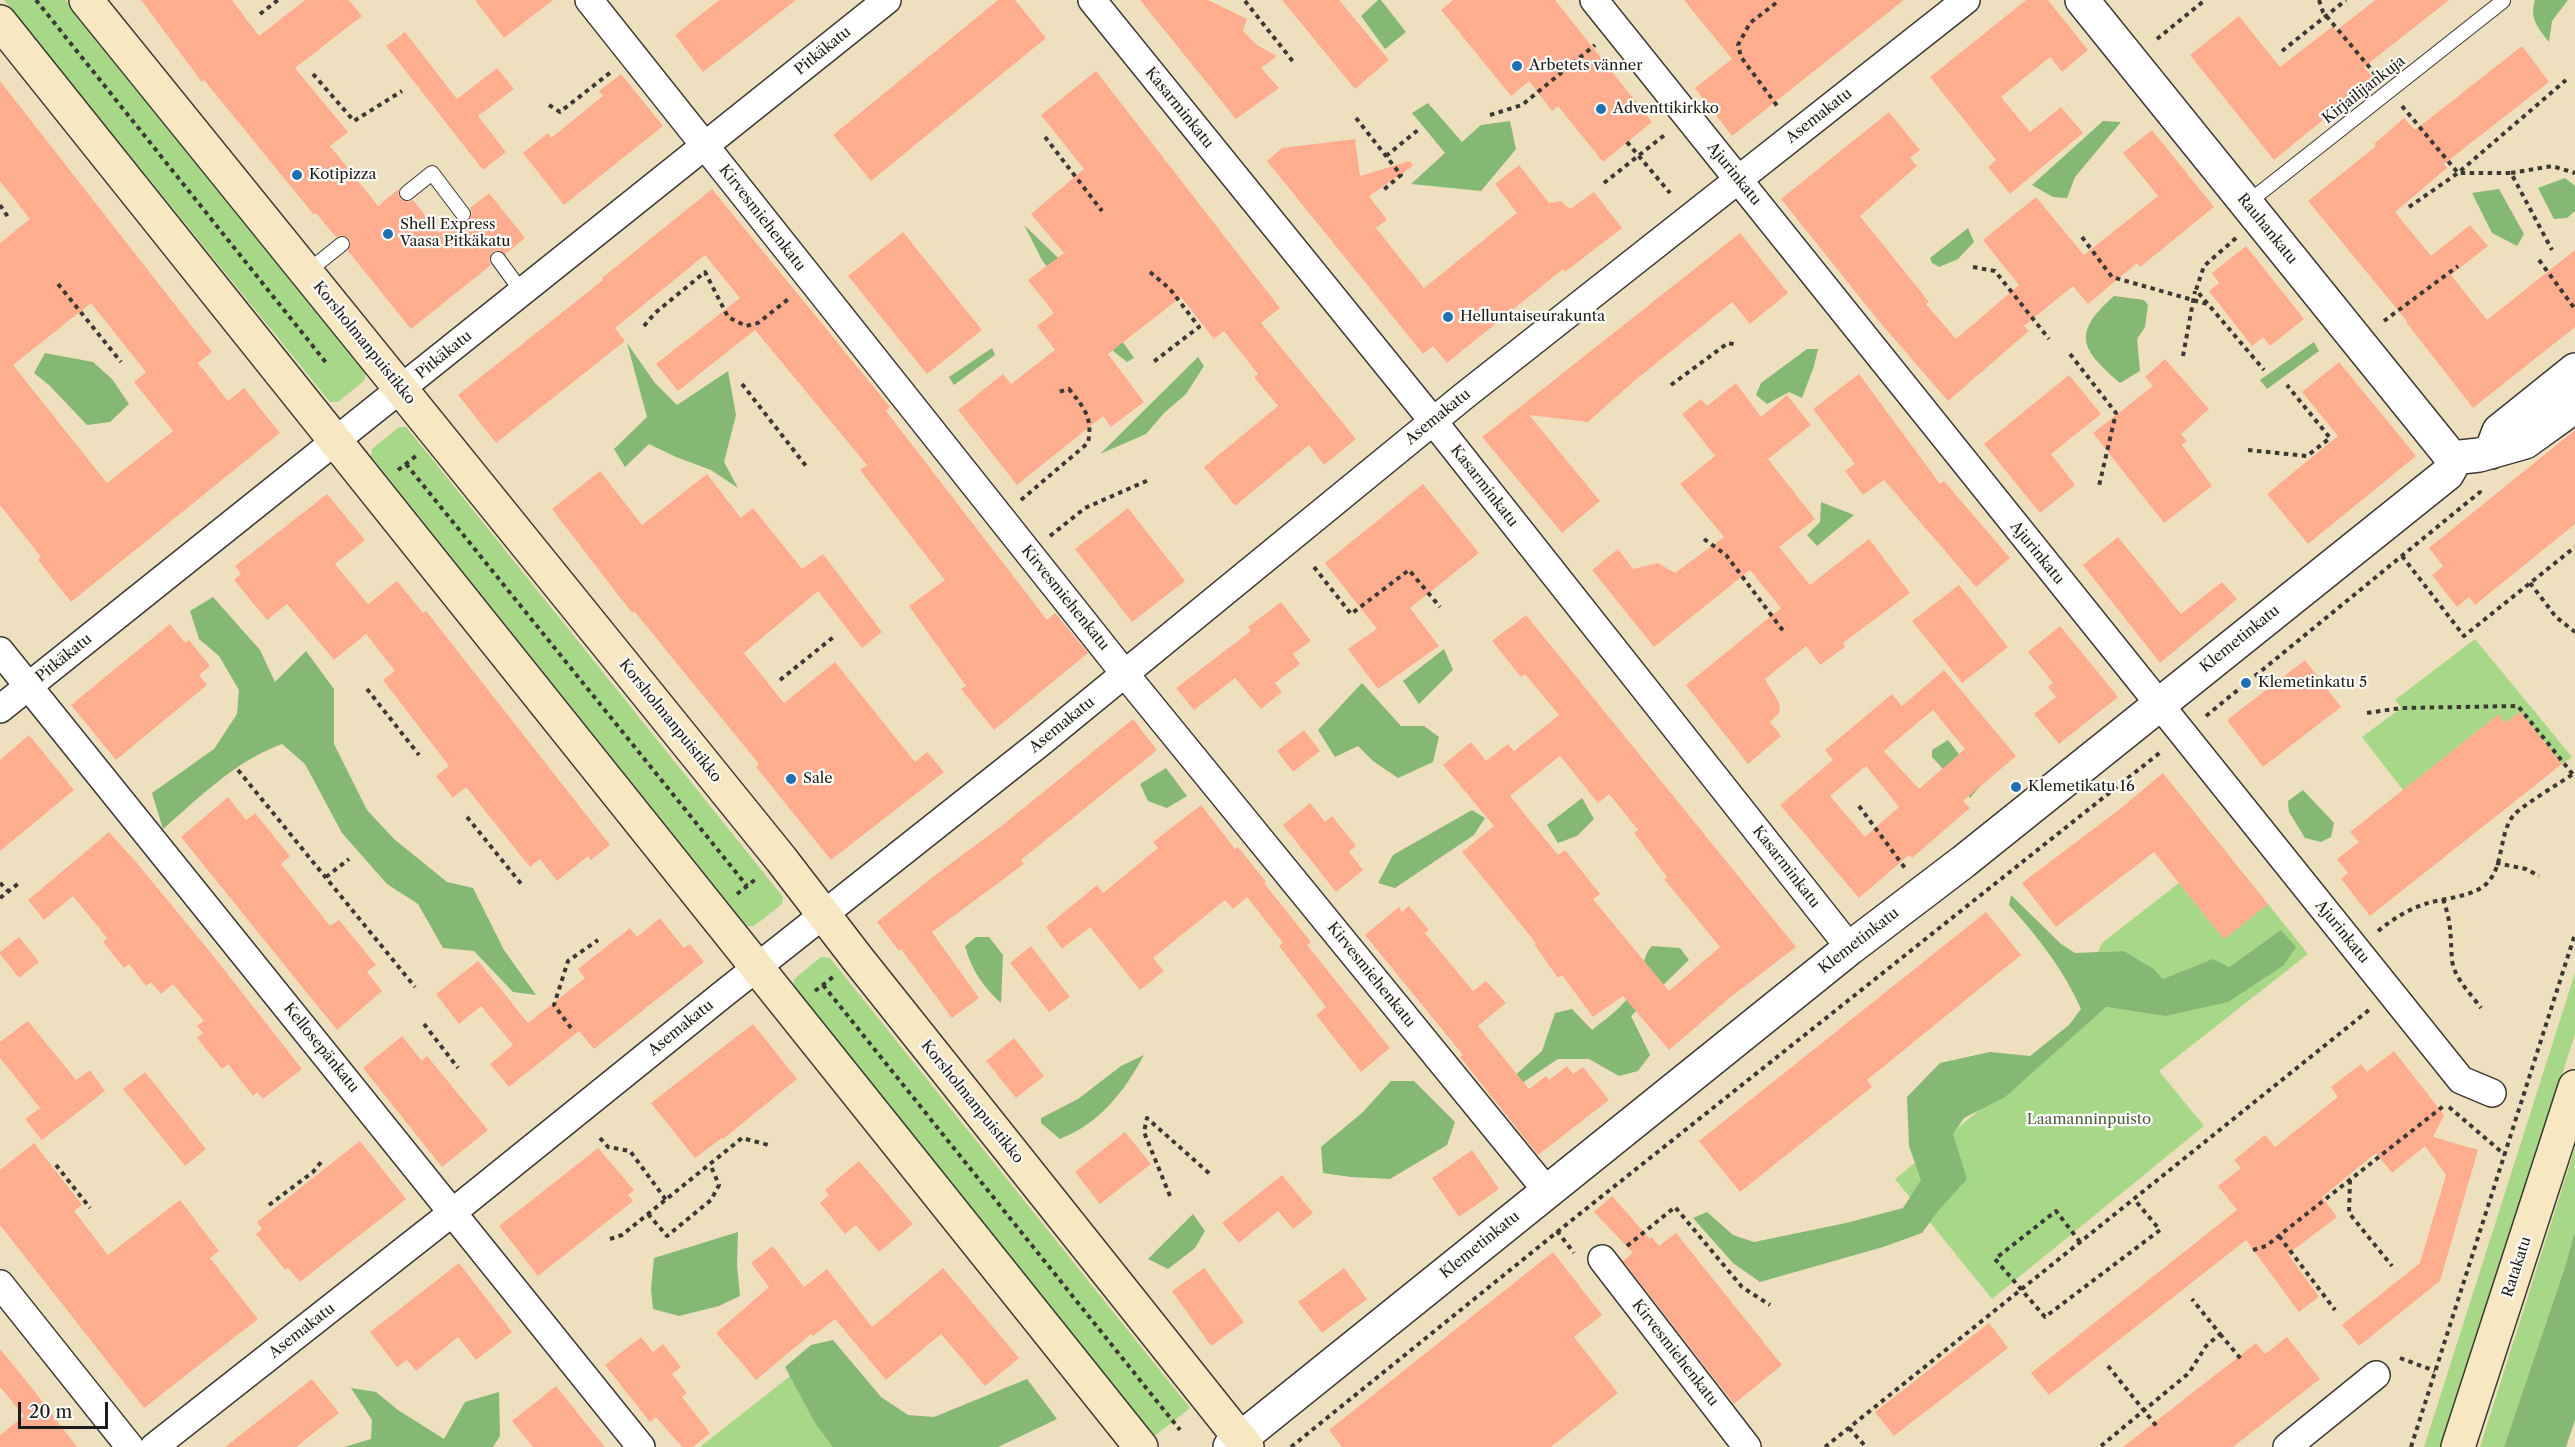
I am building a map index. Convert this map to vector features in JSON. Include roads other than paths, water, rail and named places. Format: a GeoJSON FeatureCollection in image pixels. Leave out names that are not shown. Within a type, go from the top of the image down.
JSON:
{"type":"FeatureCollection","features":[{"type":"Feature","properties":{"kind":"main road","name":"Korsholmanpuistikko"},"geometry":{"type":"LineString","coordinates":[[86,0],[781,859],[1239,1444]]}},
{"type":"Feature","properties":{"kind":"main road"},"geometry":{"type":"LineString","coordinates":[[0,22],[1141,1447]]}},
{"type":"Feature","properties":{"kind":"main road","name":"Ratakatu"},"geometry":{"type":"LineString","coordinates":[[2458,1447],[2575,1087]]}},
{"type":"Feature","properties":{"kind":"street","name":"Kirvesmiehenkatu"},"geometry":{"type":"LineString","coordinates":[[589,0],[1125,674],[1547,1191]]}},
{"type":"Feature","properties":{"kind":"street","name":"Pitkäkatu"},"geometry":{"type":"LineString","coordinates":[[0,709],[887,0]]}},
{"type":"Feature","properties":{"kind":"street","name":"Kasarminkatu"},"geometry":{"type":"LineString","coordinates":[[1092,0],[1433,421],[1850,948]]}},
{"type":"Feature","properties":{"kind":"street","name":"Ajurinkatu"},"geometry":{"type":"LineString","coordinates":[[1594,0],[2461,1080],[2492,1093]]}},
{"type":"Feature","properties":{"kind":"street","name":"Asemakatu"},"geometry":{"type":"LineString","coordinates":[[154,1447],[453,1212],[1125,674],[1433,421],[1966,0]]}},
{"type":"Feature","properties":{"kind":"street","name":"Rauhankatu"},"geometry":{"type":"LineString","coordinates":[[2082,0],[2244,219],[2452,458]]}},
{"type":"Feature","properties":{"kind":"street"},"geometry":{"type":"LineString","coordinates":[[2491,452],[2499,431],[2575,370]]}},
{"type":"Feature","properties":{"kind":"street"},"geometry":{"type":"LineString","coordinates":[[2452,458],[2491,452],[2525,442],[2575,406]]}},
{"type":"Feature","properties":{"kind":"street","name":"Klemetinkatu"},"geometry":{"type":"LineString","coordinates":[[1239,1444],[1547,1191],[1850,948],[1963,862],[2447,474],[2452,458]]}},
{"type":"Feature","properties":{"kind":"street","name":"Kellosepänkatu"},"geometry":{"type":"LineString","coordinates":[[0,651],[641,1447]]}},
{"type":"Feature","properties":{"kind":"street","name":"Kirvesmiehenkatu"},"geometry":{"type":"LineString","coordinates":[[1604,1261],[1747,1447]]}},
{"type":"Feature","properties":{"kind":"street"},"geometry":{"type":"LineString","coordinates":[[0,1284],[130,1447]]}},
{"type":"Feature","properties":{"kind":"street"},"geometry":{"type":"LineString","coordinates":[[2287,1447],[2376,1375]]}},
{"type":"Feature","properties":{"kind":"lane","name":"Kirjailijankuja"},"geometry":{"type":"LineString","coordinates":[[2244,219],[2389,91],[2503,1]]}},
{"type":"Feature","properties":{"kind":"lane"},"geometry":{"type":"LineString","coordinates":[[407,193],[432,173],[463,214]]}},
{"type":"Feature","properties":{"kind":"lane"},"geometry":{"type":"LineString","coordinates":[[307,272],[342,244]]}},
{"type":"Feature","properties":{"kind":"lane"},"geometry":{"type":"LineString","coordinates":[[498,259],[522,292]]}},
{"type":"Feature","properties":{"kind":"place","name":"Arbetets vänner"},"geometry":{"type":"Point","coordinates":[1517,66]}},
{"type":"Feature","properties":{"kind":"place","name":"Adventtikirkko"},"geometry":{"type":"Point","coordinates":[1601,109]}},
{"type":"Feature","properties":{"kind":"place","name":"Kotipizza"},"geometry":{"type":"Point","coordinates":[297,175]}},
{"type":"Feature","properties":{"kind":"place","name":"Shell Express Vaasa Pitkäkatu"},"geometry":{"type":"Point","coordinates":[388,234]}},
{"type":"Feature","properties":{"kind":"place","name":"Helluntaiseurakunta"},"geometry":{"type":"Point","coordinates":[1448,317]}},
{"type":"Feature","properties":{"kind":"place","name":"Klemetinkatu 5"},"geometry":{"type":"Point","coordinates":[2246,683]}},
{"type":"Feature","properties":{"kind":"place","name":"Sale"},"geometry":{"type":"Point","coordinates":[791,779]}},
{"type":"Feature","properties":{"kind":"place","name":"Klemetikatu 16"},"geometry":{"type":"Point","coordinates":[2016,787]}},
{"type":"Feature","properties":{"kind":"park label","name":"Laamanninpuisto"},"geometry":{"type":"Point","coordinates":[2089,1120]}}]}
